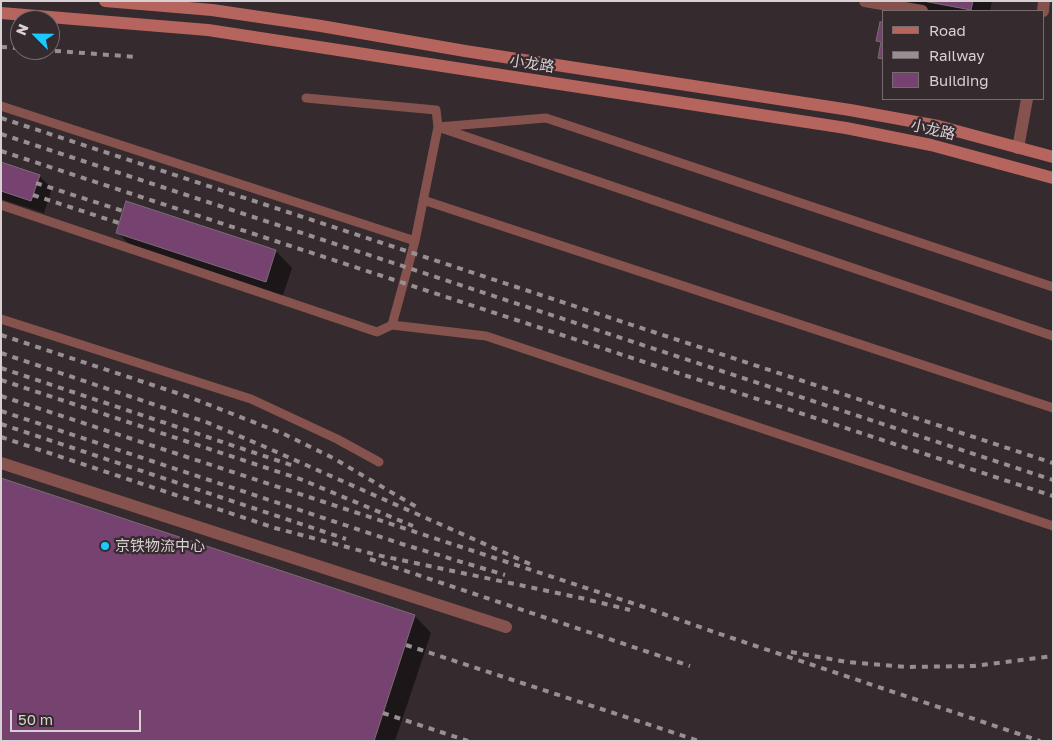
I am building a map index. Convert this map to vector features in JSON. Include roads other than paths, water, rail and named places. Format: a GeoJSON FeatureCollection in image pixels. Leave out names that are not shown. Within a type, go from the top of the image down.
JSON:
{"type":"FeatureCollection","features":[{"type":"Feature","properties":{"kind":"street","name":"小龙路"},"geometry":{"type":"LineString","coordinates":[[105,1],[169,4],[212,10],[850,110],[938,126],[1053,157]]}},
{"type":"Feature","properties":{"kind":"street"},"geometry":{"type":"LineString","coordinates":[[865,1],[916,10]]}},
{"type":"Feature","properties":{"kind":"street","name":"小龙路"},"geometry":{"type":"LineString","coordinates":[[1,12],[208,30],[846,128],[931,145],[1053,178]]}},
{"type":"Feature","properties":{"kind":"street"},"geometry":{"type":"LineString","coordinates":[[1018,148],[1027,100]]}},
{"type":"Feature","properties":{"kind":"street"},"geometry":{"type":"LineString","coordinates":[[1,463],[506,627]]}},
{"type":"Feature","properties":{"kind":"lane"},"geometry":{"type":"LineString","coordinates":[[306,98],[436,110],[438,127],[415,241],[392,325]]}},
{"type":"Feature","properties":{"kind":"lane"},"geometry":{"type":"LineString","coordinates":[[1,106],[415,241]]}},
{"type":"Feature","properties":{"kind":"lane"},"geometry":{"type":"LineString","coordinates":[[438,127],[546,118],[1053,287]]}},
{"type":"Feature","properties":{"kind":"lane"},"geometry":{"type":"LineString","coordinates":[[438,127],[1053,336]]}},
{"type":"Feature","properties":{"kind":"lane"},"geometry":{"type":"LineString","coordinates":[[423,200],[1053,408]]}},
{"type":"Feature","properties":{"kind":"lane"},"geometry":{"type":"LineString","coordinates":[[1,205],[377,332],[392,325],[486,336],[1053,526]]}},
{"type":"Feature","properties":{"kind":"lane"},"geometry":{"type":"LineString","coordinates":[[1,319],[251,399],[337,438],[379,462]]}},
{"type":"Feature","properties":{"kind":"railway"},"geometry":{"type":"LineString","coordinates":[[1,47],[10,47]]}},
{"type":"Feature","properties":{"kind":"railway"},"geometry":{"type":"LineString","coordinates":[[60,51],[137,57]]}},
{"type":"Feature","properties":{"kind":"railway"},"geometry":{"type":"LineString","coordinates":[[1,118],[1053,463]]}},
{"type":"Feature","properties":{"kind":"railway"},"geometry":{"type":"LineString","coordinates":[[1,134],[1053,480]]}},
{"type":"Feature","properties":{"kind":"railway"},"geometry":{"type":"LineString","coordinates":[[1,151],[1053,496]]}},
{"type":"Feature","properties":{"kind":"railway"},"geometry":{"type":"LineString","coordinates":[[36,183],[123,211]]}},
{"type":"Feature","properties":{"kind":"railway"},"geometry":{"type":"LineString","coordinates":[[33,195],[119,223]]}},
{"type":"Feature","properties":{"kind":"railway"},"geometry":{"type":"LineString","coordinates":[[1,335],[189,397],[284,434],[333,458],[420,509]]}},
{"type":"Feature","properties":{"kind":"railway"},"geometry":{"type":"LineString","coordinates":[[1,353],[206,422],[530,564]]}},
{"type":"Feature","properties":{"kind":"railway"},"geometry":{"type":"LineString","coordinates":[[1,368],[294,466]]}},
{"type":"Feature","properties":{"kind":"railway"},"geometry":{"type":"LineString","coordinates":[[1,380],[300,479],[413,526]]}},
{"type":"Feature","properties":{"kind":"railway"},"geometry":{"type":"LineString","coordinates":[[1,396],[641,606],[1040,741]]}},
{"type":"Feature","properties":{"kind":"railway"},"geometry":{"type":"LineString","coordinates":[[1,411],[402,544],[505,575]]}},
{"type":"Feature","properties":{"kind":"railway"},"geometry":{"type":"LineString","coordinates":[[1,424],[346,539]]}},
{"type":"Feature","properties":{"kind":"railway"},"geometry":{"type":"LineString","coordinates":[[1,437],[275,528],[377,555],[630,610]]}},
{"type":"Feature","properties":{"kind":"railway"},"geometry":{"type":"LineString","coordinates":[[370,559],[690,666]]}},
{"type":"Feature","properties":{"kind":"railway"},"geometry":{"type":"LineString","coordinates":[[406,645],[699,741]]}},
{"type":"Feature","properties":{"kind":"railway"},"geometry":{"type":"LineString","coordinates":[[791,652],[847,662],[907,667],[974,666],[1053,656]]}},
{"type":"Feature","properties":{"kind":"railway"},"geometry":{"type":"LineString","coordinates":[[383,713],[468,741]]}},
{"type":"Feature","properties":{"kind":"place","name":"京铁物流中心"},"geometry":{"type":"Point","coordinates":[105,546]}}]}
